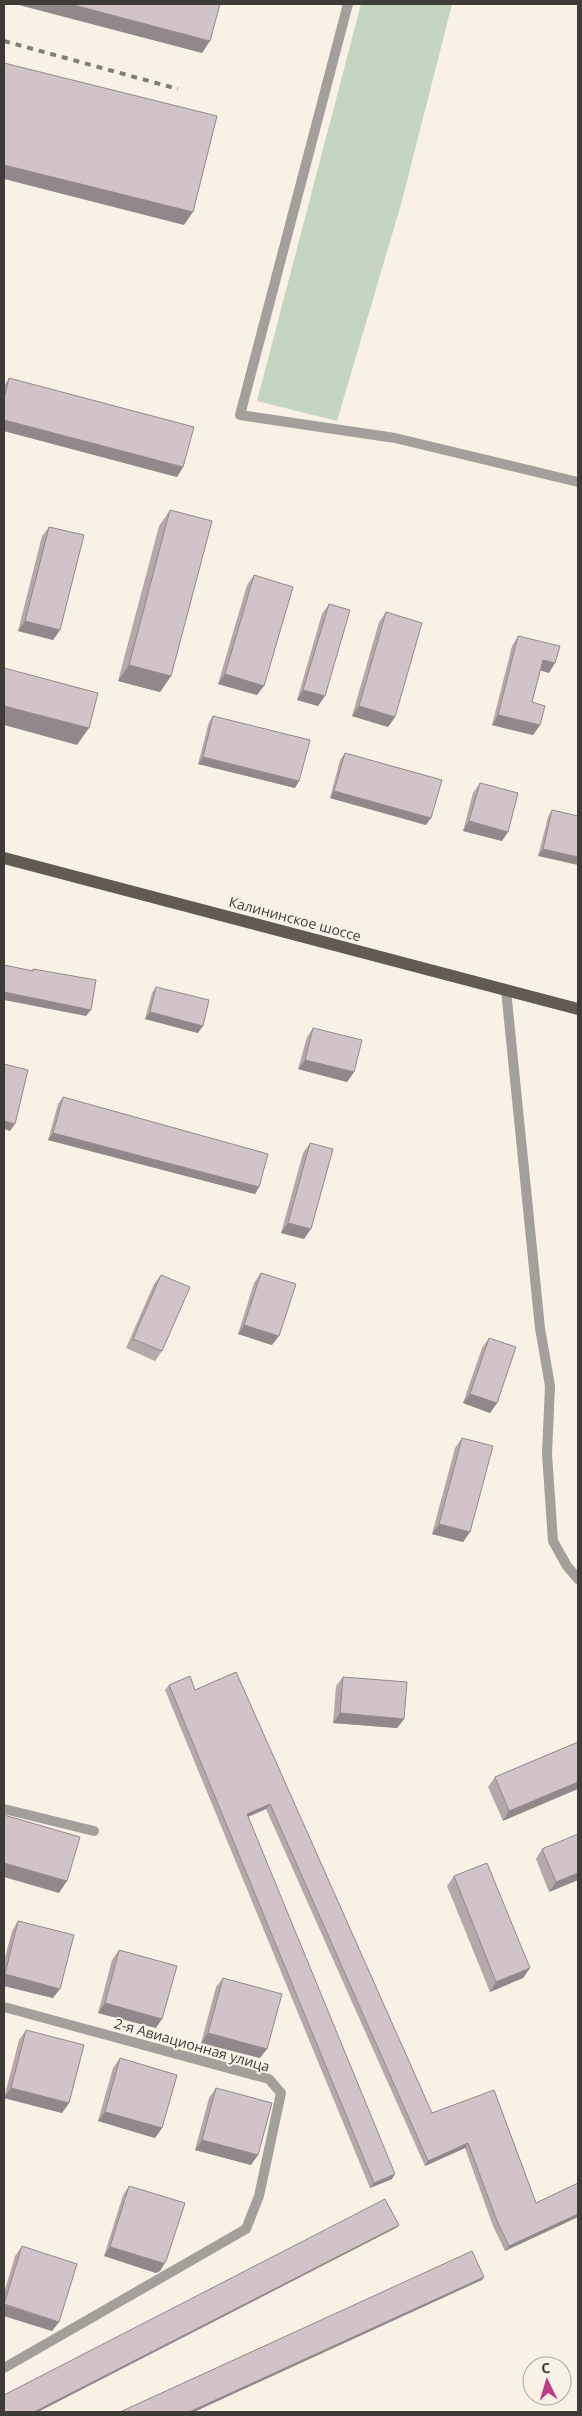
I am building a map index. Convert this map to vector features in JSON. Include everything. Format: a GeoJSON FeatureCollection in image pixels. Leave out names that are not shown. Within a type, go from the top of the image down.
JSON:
{"type":"FeatureCollection","features":[{"type":"Feature","properties":{"kind":"main road","name":"Калининское шоссе"},"geometry":{"type":"LineString","coordinates":[[4,858],[578,1009]]}},
{"type":"Feature","properties":{"kind":"street"},"geometry":{"type":"LineString","coordinates":[[348,4],[240,415],[395,438],[578,482]]}},
{"type":"Feature","properties":{"kind":"street"},"geometry":{"type":"LineString","coordinates":[[506,990],[540,1328],[550,1386],[547,1454],[553,1541],[567,1566],[578,1579]]}},
{"type":"Feature","properties":{"kind":"street"},"geometry":{"type":"LineString","coordinates":[[4,1809],[94,1831]]}},
{"type":"Feature","properties":{"kind":"street","name":"2-я Авиационная улица"},"geometry":{"type":"LineString","coordinates":[[4,2008],[268,2079],[281,2093],[259,2196],[246,2229],[4,2368]]}},
{"type":"Feature","properties":{"kind":"green space"},"geometry":{"type":"Polygon","coordinates":[[[361,4],[452,4],[402,201],[337,421],[257,401],[361,4]]]}},
{"type":"Feature","properties":{"kind":"building"},"geometry":{"type":"Polygon","coordinates":[[[70,4],[220,4],[210,41],[70,4]]]}},
{"type":"Feature","properties":{"kind":"building"},"geometry":{"type":"Polygon","coordinates":[[[4,63],[217,116],[193,212],[4,165],[4,63]]]}},
{"type":"Feature","properties":{"kind":"building"},"geometry":{"type":"Polygon","coordinates":[[[9,378],[194,427],[183,467],[4,420],[4,398],[9,378]]]}},
{"type":"Feature","properties":{"kind":"building"},"geometry":{"type":"Polygon","coordinates":[[[170,510],[212,521],[171,676],[129,665],[170,510]]]}},
{"type":"Feature","properties":{"kind":"building"},"geometry":{"type":"Polygon","coordinates":[[[49,527],[84,535],[60,630],[25,621],[49,527]]]}},
{"type":"Feature","properties":{"kind":"building"},"geometry":{"type":"Polygon","coordinates":[[[254,575],[293,587],[264,686],[225,674],[254,575]]]}},
{"type":"Feature","properties":{"kind":"building"},"geometry":{"type":"Polygon","coordinates":[[[329,604],[350,610],[325,696],[303,690],[329,604]]]}},
{"type":"Feature","properties":{"kind":"building"},"geometry":{"type":"Polygon","coordinates":[[[386,612],[422,623],[395,717],[359,706],[386,612]]]}},
{"type":"Feature","properties":{"kind":"building"},"geometry":{"type":"Polygon","coordinates":[[[518,636],[560,646],[555,663],[543,660],[532,702],[545,706],[540,725],[498,715],[518,636]]]}},
{"type":"Feature","properties":{"kind":"building"},"geometry":{"type":"Polygon","coordinates":[[[4,668],[98,693],[89,728],[4,706],[4,668]]]}},
{"type":"Feature","properties":{"kind":"building"},"geometry":{"type":"Polygon","coordinates":[[[213,716],[310,740],[299,781],[203,757],[213,716]]]}},
{"type":"Feature","properties":{"kind":"building"},"geometry":{"type":"Polygon","coordinates":[[[345,753],[442,780],[431,818],[334,791],[345,753]]]}},
{"type":"Feature","properties":{"kind":"building"},"geometry":{"type":"Polygon","coordinates":[[[480,783],[518,793],[508,832],[469,821],[480,783]]]}},
{"type":"Feature","properties":{"kind":"building"},"geometry":{"type":"Polygon","coordinates":[[[552,810],[578,816],[578,857],[543,849],[552,810]]]}},
{"type":"Feature","properties":{"kind":"building"},"geometry":{"type":"Polygon","coordinates":[[[4,965],[96,980],[91,1010],[4,992],[4,965]]]}},
{"type":"Feature","properties":{"kind":"building"},"geometry":{"type":"Polygon","coordinates":[[[156,987],[209,1000],[203,1026],[150,1012],[156,987]]]}},
{"type":"Feature","properties":{"kind":"building"},"geometry":{"type":"Polygon","coordinates":[[[313,1028],[362,1040],[354,1072],[305,1060],[313,1028]]]}},
{"type":"Feature","properties":{"kind":"building"},"geometry":{"type":"Polygon","coordinates":[[[4,1064],[28,1070],[15,1124],[4,1121],[4,1064]]]}},
{"type":"Feature","properties":{"kind":"building"},"geometry":{"type":"Polygon","coordinates":[[[63,1097],[268,1154],[259,1187],[53,1133],[63,1097]]]}},
{"type":"Feature","properties":{"kind":"building"},"geometry":{"type":"Polygon","coordinates":[[[310,1143],[333,1149],[311,1229],[288,1223],[310,1143]]]}},
{"type":"Feature","properties":{"kind":"building"},"geometry":{"type":"Polygon","coordinates":[[[261,1273],[296,1284],[279,1336],[244,1325],[261,1273]]]}},
{"type":"Feature","properties":{"kind":"building"},"geometry":{"type":"Polygon","coordinates":[[[161,1275],[190,1287],[162,1351],[133,1339],[161,1275]]]}},
{"type":"Feature","properties":{"kind":"building"},"geometry":{"type":"Polygon","coordinates":[[[489,1338],[516,1347],[497,1403],[470,1394],[489,1338]]]}},
{"type":"Feature","properties":{"kind":"building"},"geometry":{"type":"Polygon","coordinates":[[[462,1438],[493,1446],[470,1532],[439,1524],[462,1438]]]}},
{"type":"Feature","properties":{"kind":"building"},"geometry":{"type":"Polygon","coordinates":[[[236,1672],[432,2113],[494,2090],[536,2203],[578,2183],[578,2214],[509,2246],[497,2221],[468,2143],[428,2161],[270,1804],[247,1814],[395,2174],[374,2183],[169,1685],[190,1676],[195,1690],[236,1672]]]}},
{"type":"Feature","properties":{"kind":"building"},"geometry":{"type":"Polygon","coordinates":[[[343,1677],[407,1682],[404,1719],[340,1713],[343,1677]]]}},
{"type":"Feature","properties":{"kind":"building"},"geometry":{"type":"Polygon","coordinates":[[[578,1742],[578,1782],[509,1811],[495,1777],[578,1742]]]}},
{"type":"Feature","properties":{"kind":"building"},"geometry":{"type":"Polygon","coordinates":[[[4,1815],[80,1837],[67,1881],[4,1863],[4,1815]]]}},
{"type":"Feature","properties":{"kind":"building"},"geometry":{"type":"Polygon","coordinates":[[[578,1834],[578,1873],[556,1882],[542,1849],[578,1834]]]}},
{"type":"Feature","properties":{"kind":"building"},"geometry":{"type":"Polygon","coordinates":[[[487,1863],[530,1968],[496,1982],[454,1876],[487,1863]]]}},
{"type":"Feature","properties":{"kind":"building"},"geometry":{"type":"Polygon","coordinates":[[[18,1921],[74,1935],[60,1989],[5,1974],[18,1921]]]}},
{"type":"Feature","properties":{"kind":"building"},"geometry":{"type":"Polygon","coordinates":[[[119,1950],[177,1966],[162,2019],[105,2003],[119,1950]]]}},
{"type":"Feature","properties":{"kind":"building"},"geometry":{"type":"Polygon","coordinates":[[[223,1978],[282,1994],[267,2049],[208,2033],[223,1978]]]}},
{"type":"Feature","properties":{"kind":"building"},"geometry":{"type":"Polygon","coordinates":[[[26,2030],[84,2045],[69,2103],[11,2088],[26,2030]]]}},
{"type":"Feature","properties":{"kind":"building"},"geometry":{"type":"Polygon","coordinates":[[[120,2058],[177,2075],[162,2128],[105,2112],[120,2058]]]}},
{"type":"Feature","properties":{"kind":"building"},"geometry":{"type":"Polygon","coordinates":[[[216,2088],[272,2103],[258,2155],[202,2140],[216,2088]]]}},
{"type":"Feature","properties":{"kind":"building"},"geometry":{"type":"Polygon","coordinates":[[[129,2186],[185,2203],[166,2261],[163,2263],[110,2247],[129,2186]]]}},
{"type":"Feature","properties":{"kind":"building"},"geometry":{"type":"Polygon","coordinates":[[[385,2199],[399,2225],[34,2412],[4,2412],[4,2395],[385,2199]]]}},
{"type":"Feature","properties":{"kind":"building"},"geometry":{"type":"Polygon","coordinates":[[[22,2246],[77,2264],[59,2322],[4,2304],[22,2246]]]}},
{"type":"Feature","properties":{"kind":"building"},"geometry":{"type":"Polygon","coordinates":[[[472,2251],[484,2277],[189,2412],[120,2412],[472,2251]]]}},
{"type":"Feature","properties":{"kind":"railway"},"geometry":{"type":"LineString","coordinates":[[4,41],[178,89]]}}]}
